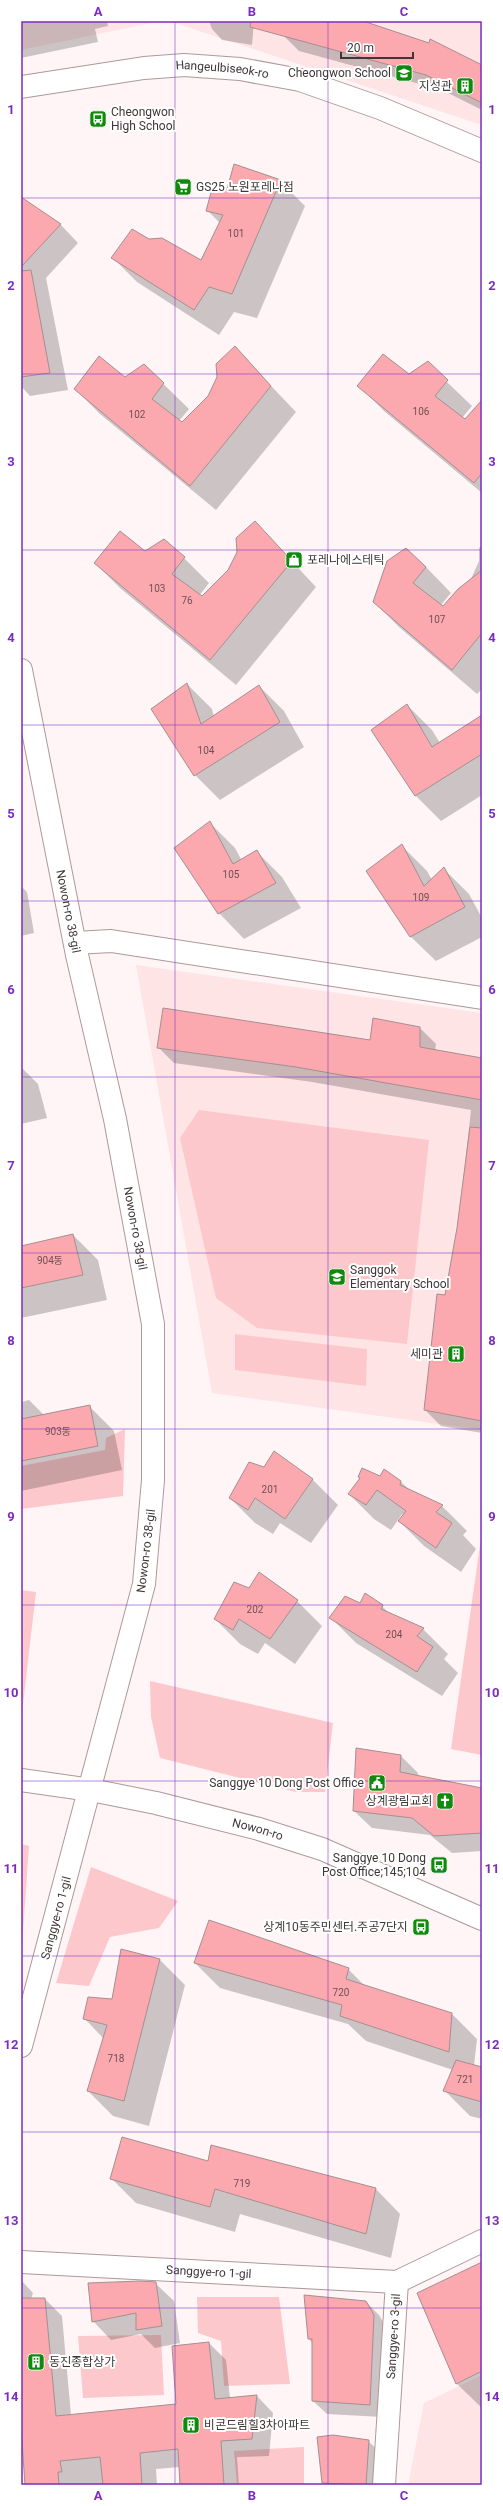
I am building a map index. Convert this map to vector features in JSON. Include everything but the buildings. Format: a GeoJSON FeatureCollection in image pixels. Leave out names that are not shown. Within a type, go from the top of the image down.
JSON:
{"type":"FeatureCollection","features":[{"type":"Feature","properties":{"kind":"street","name":"Hangeulbiseok-ro"},"geometry":{"type":"LineString","coordinates":[[21,87],[144,68],[184,65],[240,69],[300,80],[380,108],[482,151]]}},
{"type":"Feature","properties":{"kind":"street","name":"Nowon-ro 38-gil"},"geometry":{"type":"LineString","coordinates":[[21,670],[75,943],[115,1119],[153,1324],[153,1480],[144,1584],[90,1790]]}},
{"type":"Feature","properties":{"kind":"street"},"geometry":{"type":"LineString","coordinates":[[75,943],[111,941],[482,998]]}},
{"type":"Feature","properties":{"kind":"street","name":"Nowon-ro"},"geometry":{"type":"LineString","coordinates":[[21,1780],[90,1790],[185,1810],[258,1829],[322,1849],[482,1919]]}},
{"type":"Feature","properties":{"kind":"street","name":"Sanggye-ro 1-gil"},"geometry":{"type":"LineString","coordinates":[[21,2046],[90,1790]]}},
{"type":"Feature","properties":{"kind":"street","name":"Sanggye-ro 3-gil"},"geometry":{"type":"LineString","coordinates":[[384,2485],[397,2282],[482,2241]]}},
{"type":"Feature","properties":{"kind":"street","name":"Sanggye-ro 1-gil"},"geometry":{"type":"LineString","coordinates":[[21,2262],[397,2282]]}},
{"type":"Feature","properties":{"kind":"shaded area"},"geometry":{"type":"Polygon","coordinates":[[[21,21],[161,21],[21,50],[21,21]]]}},
{"type":"Feature","properties":{"kind":"shaded area","name":"Cheongwon School"},"geometry":{"type":"Polygon","coordinates":[[[169,21],[482,21],[482,125],[169,21]]]}},
{"type":"Feature","properties":{"kind":"shaded area","name":"Sanggok Elementary School"},"geometry":{"type":"Polygon","coordinates":[[[136,965],[482,1013],[482,1430],[212,1393],[136,965]]]}},
{"type":"Feature","properties":{"kind":"shaded area"},"geometry":{"type":"Polygon","coordinates":[[[199,1110],[429,1140],[407,1344],[257,1328],[216,1298],[180,1138],[199,1110]]]}},
{"type":"Feature","properties":{"kind":"shaded area"},"geometry":{"type":"Polygon","coordinates":[[[235,1334],[367,1349],[366,1386],[235,1370],[235,1334]]]}},
{"type":"Feature","properties":{"kind":"shaded area"},"geometry":{"type":"Polygon","coordinates":[[[125,1429],[123,1496],[21,1509],[21,1466],[105,1450],[106,1438],[125,1429]]]}},
{"type":"Feature","properties":{"kind":"shaded area"},"geometry":{"type":"Polygon","coordinates":[[[482,1531],[482,1755],[451,1749],[482,1531]]]}},
{"type":"Feature","properties":{"kind":"shaded area"},"geometry":{"type":"Polygon","coordinates":[[[21,1590],[36,1592],[22,1713],[21,1713],[21,1590]]]}},
{"type":"Feature","properties":{"kind":"shaded area"},"geometry":{"type":"Polygon","coordinates":[[[150,1681],[333,1723],[325,1792],[296,1792],[160,1758],[151,1717],[150,1681]]]}},
{"type":"Feature","properties":{"kind":"shaded area"},"geometry":{"type":"Polygon","coordinates":[[[21,1844],[29,1846],[21,1960],[21,1844]]]}},
{"type":"Feature","properties":{"kind":"shaded area"},"geometry":{"type":"Polygon","coordinates":[[[91,1867],[178,1901],[159,1928],[110,1937],[89,1986],[56,1983],[91,1867]]]}},
{"type":"Feature","properties":{"kind":"shaded area"},"geometry":{"type":"Polygon","coordinates":[[[197,2297],[279,2297],[290,2384],[224,2386],[221,2341],[198,2333],[197,2297]]]}},
{"type":"Feature","properties":{"kind":"shaded area"},"geometry":{"type":"Polygon","coordinates":[[[161,2335],[164,2395],[83,2398],[78,2336],[161,2335]]]}},
{"type":"Feature","properties":{"kind":"shaded area"},"geometry":{"type":"Polygon","coordinates":[[[482,2375],[482,2485],[408,2485],[424,2403],[482,2375]]]}},
{"type":"Feature","properties":{"kind":"shaded area"},"geometry":{"type":"Polygon","coordinates":[[[304,2447],[304,2485],[237,2485],[234,2451],[304,2447]]]}},
{"type":"Feature","properties":{"kind":"place","name":"Cheongwon School"},"geometry":{"type":"Point","coordinates":[404,73]}},
{"type":"Feature","properties":{"kind":"place","name":"지성관"},"geometry":{"type":"Point","coordinates":[465,86]}},
{"type":"Feature","properties":{"kind":"place","name":"Cheongwon High School"},"geometry":{"type":"Point","coordinates":[98,119]}},
{"type":"Feature","properties":{"kind":"place","name":"GS25 노원포레나점"},"geometry":{"type":"Point","coordinates":[183,187]}},
{"type":"Feature","properties":{"kind":"place","name":"포레나에스테틱"},"geometry":{"type":"Point","coordinates":[294,560]}},
{"type":"Feature","properties":{"kind":"place","name":"Sanggok Elementary School"},"geometry":{"type":"Point","coordinates":[337,1277]}},
{"type":"Feature","properties":{"kind":"place","name":"세미관"},"geometry":{"type":"Point","coordinates":[456,1354]}},
{"type":"Feature","properties":{"kind":"place","name":"Sanggye 10 Dong Post Office"},"geometry":{"type":"Point","coordinates":[377,1783]}},
{"type":"Feature","properties":{"kind":"place","name":"상계광림교회"},"geometry":{"type":"Point","coordinates":[445,1801]}},
{"type":"Feature","properties":{"kind":"place","name":"Sanggye 10 Dong Post Office;145;104"},"geometry":{"type":"Point","coordinates":[439,1865]}},
{"type":"Feature","properties":{"kind":"place","name":"상계10동주민센터.주공7단지"},"geometry":{"type":"Point","coordinates":[421,1927]}},
{"type":"Feature","properties":{"kind":"place","name":"동진종합상가"},"geometry":{"type":"Point","coordinates":[36,2362]}},
{"type":"Feature","properties":{"kind":"place","name":"비콘드림힐3차아파트"},"geometry":{"type":"Point","coordinates":[191,2425]}}]}
